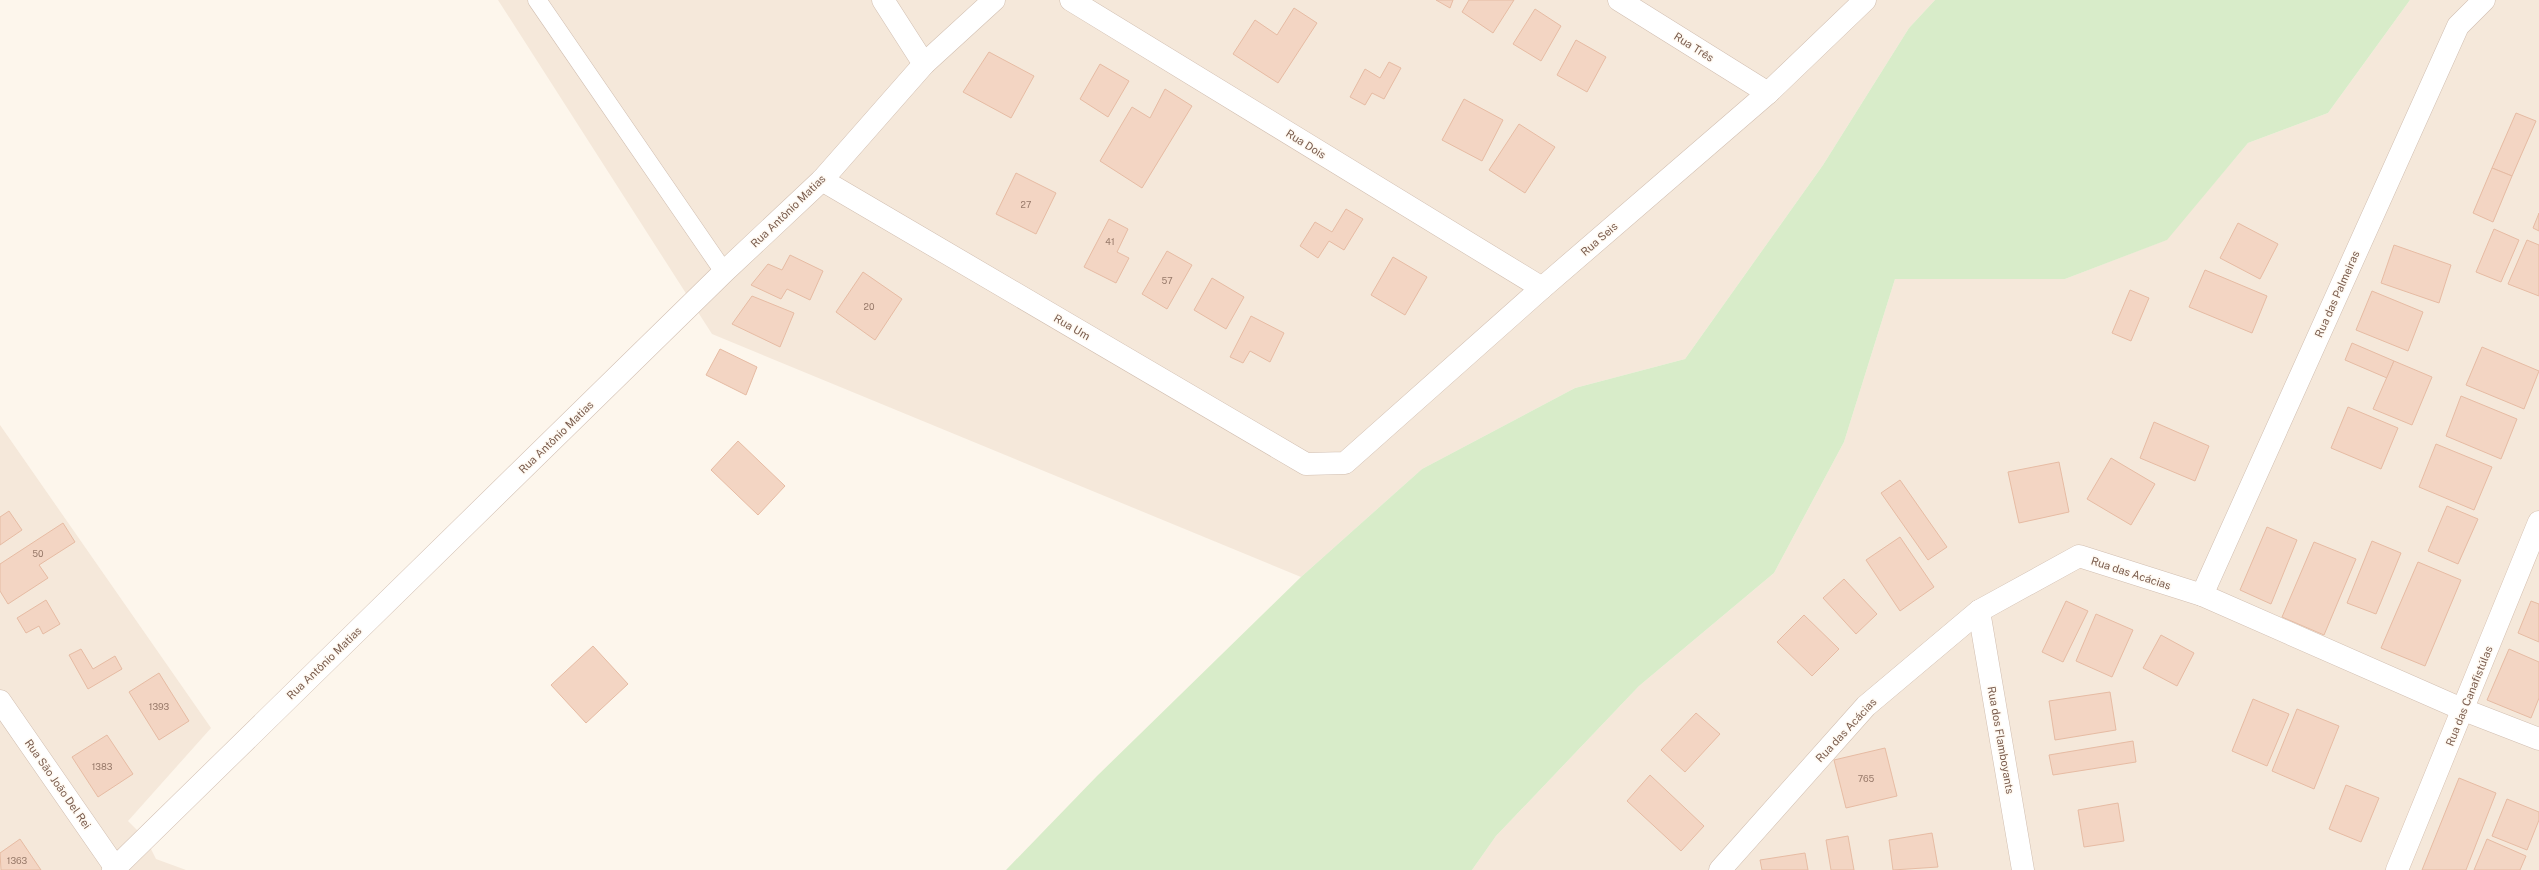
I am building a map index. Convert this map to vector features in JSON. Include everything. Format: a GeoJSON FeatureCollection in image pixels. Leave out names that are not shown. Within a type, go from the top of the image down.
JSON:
{"type":"FeatureCollection","features":[{"type":"Feature","properties":{"kind":"street"},"geometry":{"type":"LineString","coordinates":[[883,0],[924,64]]}},
{"type":"Feature","properties":{"kind":"street","name":"Rua Antônio Matias"},"geometry":{"type":"LineString","coordinates":[[114,869],[724,272],[822,180],[924,64],[994,0]]}},
{"type":"Feature","properties":{"kind":"street","name":"Rua Dois"},"geometry":{"type":"LineString","coordinates":[[1071,0],[1542,288]]}},
{"type":"Feature","properties":{"kind":"street","name":"Rua Três"},"geometry":{"type":"LineString","coordinates":[[1619,0],[1768,94]]}},
{"type":"Feature","properties":{"kind":"street","name":"Rua Seis"},"geometry":{"type":"LineString","coordinates":[[1325,464],[1345,463],[1542,288],[1768,94],[1865,0]]}},
{"type":"Feature","properties":{"kind":"street","name":"Rua das Palmeiras"},"geometry":{"type":"LineString","coordinates":[[2202,595],[2458,26],[2484,0]]}},
{"type":"Feature","properties":{"kind":"street","name":"Rua Um"},"geometry":{"type":"LineString","coordinates":[[822,180],[1306,464],[1325,464]]}},
{"type":"Feature","properties":{"kind":"street","name":"Rua das Canafistúlas"},"geometry":{"type":"LineString","coordinates":[[2397,870],[2464,710],[2539,522]]}},
{"type":"Feature","properties":{"kind":"street","name":"Rua das Acácias"},"geometry":{"type":"LineString","coordinates":[[1720,870],[1866,706],[1979,611],[2079,556],[2202,595],[2464,710],[2539,739]]}},
{"type":"Feature","properties":{"kind":"street","name":"Rua dos Flamboyants"},"geometry":{"type":"LineString","coordinates":[[1979,611],[2023,870]]}},
{"type":"Feature","properties":{"kind":"street","name":"Rua São João Del Rei"},"geometry":{"type":"LineString","coordinates":[[0,701],[114,869]]}},
{"type":"Feature","properties":{"kind":"lane"},"geometry":{"type":"LineString","coordinates":[[537,0],[724,272]]}},
{"type":"Feature","properties":{"kind":"shaded area"},"geometry":{"type":"Polygon","coordinates":[[[498,0],[1935,0],[1909,28],[1823,165],[1685,359],[1575,388],[1422,469],[1301,577],[712,334],[498,0]]]}},
{"type":"Feature","properties":{"kind":"shaded area"},"geometry":{"type":"Polygon","coordinates":[[[2410,0],[2539,0],[2539,870],[1472,870],[1496,836],[1639,686],[1774,573],[1844,442],[1895,279],[2065,279],[2166,240],[2248,143],[2328,113],[2410,0]]]}},
{"type":"Feature","properties":{"kind":"shaded area"},"geometry":{"type":"Polygon","coordinates":[[[0,425],[211,728],[128,821],[146,839],[156,859],[186,870],[0,870],[0,425]]]}},
{"type":"Feature","properties":{"kind":"green space"},"geometry":{"type":"Polygon","coordinates":[[[1935,0],[2410,0],[2328,113],[2248,143],[2167,240],[2065,279],[1895,279],[1844,442],[1774,573],[1639,686],[1496,836],[1472,870],[1006,870],[1097,776],[1301,577],[1422,469],[1575,388],[1685,359],[1823,165],[1909,28],[1935,0]]]}},
{"type":"Feature","properties":{"kind":"building"},"geometry":{"type":"Polygon","coordinates":[[[1436,0],[1453,0],[1450,8],[1436,0]]]}},
{"type":"Feature","properties":{"kind":"building"},"geometry":{"type":"Polygon","coordinates":[[[1469,0],[1514,0],[1493,33],[1462,12],[1469,0]]]}},
{"type":"Feature","properties":{"kind":"building"},"geometry":{"type":"Polygon","coordinates":[[[1294,8],[1317,23],[1278,83],[1233,54],[1255,20],[1277,35],[1294,8]]]}},
{"type":"Feature","properties":{"kind":"building"},"geometry":{"type":"Polygon","coordinates":[[[1535,9],[1561,26],[1541,61],[1513,44],[1535,9]]]}},
{"type":"Feature","properties":{"kind":"building"},"geometry":{"type":"Polygon","coordinates":[[[1576,40],[1606,57],[1587,92],[1557,75],[1576,40]]]}},
{"type":"Feature","properties":{"kind":"building"},"geometry":{"type":"Polygon","coordinates":[[[989,52],[1034,76],[1011,118],[963,92],[989,52]]]}},
{"type":"Feature","properties":{"kind":"building"},"geometry":{"type":"Polygon","coordinates":[[[1389,62],[1401,68],[1384,99],[1372,93],[1365,105],[1350,97],[1365,69],[1380,78],[1389,62]]]}},
{"type":"Feature","properties":{"kind":"building"},"geometry":{"type":"Polygon","coordinates":[[[1100,64],[1129,81],[1108,117],[1080,99],[1100,64]]]}},
{"type":"Feature","properties":{"kind":"building"},"geometry":{"type":"Polygon","coordinates":[[[1165,89],[1192,106],[1142,188],[1100,161],[1132,107],[1150,118],[1165,89]]]}},
{"type":"Feature","properties":{"kind":"building"},"geometry":{"type":"Polygon","coordinates":[[[1464,99],[1503,120],[1482,161],[1442,140],[1464,99]]]}},
{"type":"Feature","properties":{"kind":"building"},"geometry":{"type":"Polygon","coordinates":[[[2516,113],[2536,121],[2512,176],[2492,168],[2516,113]]]}},
{"type":"Feature","properties":{"kind":"building"},"geometry":{"type":"Polygon","coordinates":[[[1519,124],[1555,147],[1525,193],[1489,170],[1519,124]]]}},
{"type":"Feature","properties":{"kind":"building"},"geometry":{"type":"Polygon","coordinates":[[[2492,168],[2512,176],[2493,222],[2473,213],[2492,168]]]}},
{"type":"Feature","properties":{"kind":"building"},"geometry":{"type":"Polygon","coordinates":[[[1016,173],[1056,193],[1036,234],[996,214],[1016,173]]]}},
{"type":"Feature","properties":{"kind":"building"},"geometry":{"type":"Polygon","coordinates":[[[1346,209],[1363,219],[1344,250],[1329,241],[1318,258],[1300,246],[1315,222],[1332,232],[1346,209]]]}},
{"type":"Feature","properties":{"kind":"building"},"geometry":{"type":"Polygon","coordinates":[[[2539,213],[2539,231],[2533,228],[2539,213]]]}},
{"type":"Feature","properties":{"kind":"building"},"geometry":{"type":"Polygon","coordinates":[[[1109,219],[1128,229],[1117,252],[1129,258],[1116,283],[1084,267],[1109,219]]]}},
{"type":"Feature","properties":{"kind":"building"},"geometry":{"type":"Polygon","coordinates":[[[2238,223],[2278,244],[2260,279],[2220,258],[2238,223]]]}},
{"type":"Feature","properties":{"kind":"building"},"geometry":{"type":"Polygon","coordinates":[[[2494,229],[2519,240],[2501,282],[2476,272],[2494,229]]]}},
{"type":"Feature","properties":{"kind":"building"},"geometry":{"type":"Polygon","coordinates":[[[2527,240],[2539,245],[2539,296],[2508,284],[2527,240]]]}},
{"type":"Feature","properties":{"kind":"building"},"geometry":{"type":"Polygon","coordinates":[[[2394,245],[2451,265],[2439,303],[2381,283],[2394,245]]]}},
{"type":"Feature","properties":{"kind":"building"},"geometry":{"type":"Polygon","coordinates":[[[1167,251],[1192,265],[1167,309],[1142,294],[1167,251]]]}},
{"type":"Feature","properties":{"kind":"building"},"geometry":{"type":"Polygon","coordinates":[[[790,255],[823,271],[810,300],[787,289],[781,299],[751,285],[768,264],[782,270],[790,255]]]}},
{"type":"Feature","properties":{"kind":"building"},"geometry":{"type":"Polygon","coordinates":[[[1393,257],[1427,277],[1405,315],[1371,295],[1393,257]]]}},
{"type":"Feature","properties":{"kind":"building"},"geometry":{"type":"Polygon","coordinates":[[[2205,270],[2267,296],[2252,333],[2189,307],[2205,270]]]}},
{"type":"Feature","properties":{"kind":"building"},"geometry":{"type":"Polygon","coordinates":[[[863,272],[902,299],[875,340],[836,312],[863,272]]]}},
{"type":"Feature","properties":{"kind":"building"},"geometry":{"type":"Polygon","coordinates":[[[1212,278],[1244,297],[1226,329],[1194,310],[1212,278]]]}},
{"type":"Feature","properties":{"kind":"building"},"geometry":{"type":"Polygon","coordinates":[[[2130,290],[2149,298],[2131,341],[2112,333],[2130,290]]]}},
{"type":"Feature","properties":{"kind":"building"},"geometry":{"type":"Polygon","coordinates":[[[2372,291],[2423,312],[2408,351],[2356,330],[2372,291]]]}},
{"type":"Feature","properties":{"kind":"building"},"geometry":{"type":"Polygon","coordinates":[[[752,296],[794,313],[780,347],[732,324],[752,296]]]}},
{"type":"Feature","properties":{"kind":"building"},"geometry":{"type":"Polygon","coordinates":[[[1251,316],[1284,333],[1270,362],[1250,351],[1243,363],[1230,357],[1251,316]]]}},
{"type":"Feature","properties":{"kind":"building"},"geometry":{"type":"Polygon","coordinates":[[[2352,343],[2394,361],[2387,378],[2345,360],[2352,343]]]}},
{"type":"Feature","properties":{"kind":"building"},"geometry":{"type":"Polygon","coordinates":[[[2482,347],[2539,371],[2524,409],[2466,385],[2482,347]]]}},
{"type":"Feature","properties":{"kind":"building"},"geometry":{"type":"Polygon","coordinates":[[[720,349],[757,367],[746,395],[706,375],[720,349]]]}},
{"type":"Feature","properties":{"kind":"building"},"geometry":{"type":"Polygon","coordinates":[[[2394,361],[2432,377],[2412,425],[2373,409],[2394,361]]]}},
{"type":"Feature","properties":{"kind":"building"},"geometry":{"type":"Polygon","coordinates":[[[2461,396],[2517,419],[2501,459],[2446,436],[2461,396]]]}},
{"type":"Feature","properties":{"kind":"building"},"geometry":{"type":"Polygon","coordinates":[[[2348,407],[2398,428],[2381,469],[2331,448],[2348,407]]]}},
{"type":"Feature","properties":{"kind":"building"},"geometry":{"type":"Polygon","coordinates":[[[2154,422],[2209,446],[2195,481],[2140,458],[2154,422]]]}},
{"type":"Feature","properties":{"kind":"building"},"geometry":{"type":"Polygon","coordinates":[[[738,441],[785,486],[758,515],[711,470],[738,441]]]}},
{"type":"Feature","properties":{"kind":"building"},"geometry":{"type":"Polygon","coordinates":[[[2436,444],[2492,467],[2474,510],[2419,487],[2436,444]]]}},
{"type":"Feature","properties":{"kind":"building"},"geometry":{"type":"Polygon","coordinates":[[[2111,458],[2155,484],[2131,525],[2087,499],[2111,458]]]}},
{"type":"Feature","properties":{"kind":"building"},"geometry":{"type":"Polygon","coordinates":[[[2059,462],[2069,512],[2019,523],[2008,472],[2059,462]]]}},
{"type":"Feature","properties":{"kind":"building"},"geometry":{"type":"Polygon","coordinates":[[[1900,480],[1947,547],[1928,560],[1881,493],[1900,480]]]}},
{"type":"Feature","properties":{"kind":"building"},"geometry":{"type":"Polygon","coordinates":[[[2447,506],[2478,519],[2458,564],[2428,551],[2447,506]]]}},
{"type":"Feature","properties":{"kind":"building"},"geometry":{"type":"Polygon","coordinates":[[[9,511],[22,530],[0,545],[0,517],[9,511]]]}},
{"type":"Feature","properties":{"kind":"building"},"geometry":{"type":"Polygon","coordinates":[[[63,523],[75,542],[39,565],[48,578],[8,604],[0,591],[0,564],[63,523]]]}},
{"type":"Feature","properties":{"kind":"building"},"geometry":{"type":"Polygon","coordinates":[[[2267,527],[2297,540],[2271,604],[2240,590],[2267,527]]]}},
{"type":"Feature","properties":{"kind":"building"},"geometry":{"type":"Polygon","coordinates":[[[1900,537],[1934,587],[1900,611],[1866,560],[1900,537]]]}},
{"type":"Feature","properties":{"kind":"building"},"geometry":{"type":"Polygon","coordinates":[[[2372,541],[2401,553],[2376,614],[2347,603],[2372,541]]]}},
{"type":"Feature","properties":{"kind":"building"},"geometry":{"type":"Polygon","coordinates":[[[2314,542],[2356,559],[2324,635],[2282,617],[2314,542]]]}},
{"type":"Feature","properties":{"kind":"building"},"geometry":{"type":"Polygon","coordinates":[[[2418,562],[2461,580],[2425,666],[2381,648],[2418,562]]]}},
{"type":"Feature","properties":{"kind":"building"},"geometry":{"type":"Polygon","coordinates":[[[1844,579],[1877,614],[1856,634],[1823,598],[1844,579]]]}},
{"type":"Feature","properties":{"kind":"building"},"geometry":{"type":"Polygon","coordinates":[[[46,600],[60,624],[43,634],[39,626],[26,633],[17,618],[46,600]]]}},
{"type":"Feature","properties":{"kind":"building"},"geometry":{"type":"Polygon","coordinates":[[[2066,601],[2088,611],[2063,662],[2042,652],[2066,601]]]}},
{"type":"Feature","properties":{"kind":"building"},"geometry":{"type":"Polygon","coordinates":[[[2531,601],[2539,604],[2539,642],[2518,633],[2531,601]]]}},
{"type":"Feature","properties":{"kind":"building"},"geometry":{"type":"Polygon","coordinates":[[[2096,614],[2133,630],[2112,677],[2076,661],[2096,614]]]}},
{"type":"Feature","properties":{"kind":"building"},"geometry":{"type":"Polygon","coordinates":[[[1804,615],[1839,649],[1812,676],[1777,642],[1804,615]]]}},
{"type":"Feature","properties":{"kind":"building"},"geometry":{"type":"Polygon","coordinates":[[[2161,635],[2194,653],[2177,686],[2143,668],[2161,635]]]}},
{"type":"Feature","properties":{"kind":"building"},"geometry":{"type":"Polygon","coordinates":[[[593,646],[628,684],[586,723],[551,685],[593,646]]]}},
{"type":"Feature","properties":{"kind":"building"},"geometry":{"type":"Polygon","coordinates":[[[81,649],[93,669],[115,656],[122,669],[88,689],[69,655],[81,649]]]}},
{"type":"Feature","properties":{"kind":"building"},"geometry":{"type":"Polygon","coordinates":[[[2509,649],[2539,662],[2539,698],[2531,718],[2487,700],[2509,649]]]}},
{"type":"Feature","properties":{"kind":"building"},"geometry":{"type":"Polygon","coordinates":[[[159,673],[189,721],[159,740],[129,692],[159,673]]]}},
{"type":"Feature","properties":{"kind":"building"},"geometry":{"type":"Polygon","coordinates":[[[2110,692],[2116,730],[2055,740],[2049,701],[2110,692]]]}},
{"type":"Feature","properties":{"kind":"building"},"geometry":{"type":"Polygon","coordinates":[[[2253,699],[2289,714],[2267,766],[2232,751],[2253,699]]]}},
{"type":"Feature","properties":{"kind":"building"},"geometry":{"type":"Polygon","coordinates":[[[2297,709],[2339,726],[2314,789],[2272,771],[2297,709]]]}},
{"type":"Feature","properties":{"kind":"building"},"geometry":{"type":"Polygon","coordinates":[[[1696,713],[1720,734],[1685,772],[1661,750],[1696,713]]]}},
{"type":"Feature","properties":{"kind":"building"},"geometry":{"type":"Polygon","coordinates":[[[107,735],[133,774],[98,797],[72,757],[107,735]]]}},
{"type":"Feature","properties":{"kind":"building"},"geometry":{"type":"Polygon","coordinates":[[[2133,741],[2136,762],[2053,775],[2049,755],[2133,741]]]}},
{"type":"Feature","properties":{"kind":"building"},"geometry":{"type":"Polygon","coordinates":[[[1885,748],[1897,796],[1846,808],[1834,760],[1885,748]]]}},
{"type":"Feature","properties":{"kind":"building"},"geometry":{"type":"Polygon","coordinates":[[[1650,775],[1704,826],[1681,851],[1627,801],[1650,775]]]}},
{"type":"Feature","properties":{"kind":"building"},"geometry":{"type":"Polygon","coordinates":[[[2459,778],[2496,793],[2466,870],[2422,870],[2459,778]]]}},
{"type":"Feature","properties":{"kind":"building"},"geometry":{"type":"Polygon","coordinates":[[[2346,785],[2379,798],[2361,842],[2329,829],[2346,785]]]}},
{"type":"Feature","properties":{"kind":"building"},"geometry":{"type":"Polygon","coordinates":[[[2507,799],[2539,812],[2539,820],[2527,850],[2492,836],[2507,799]]]}},
{"type":"Feature","properties":{"kind":"building"},"geometry":{"type":"Polygon","coordinates":[[[2118,803],[2124,841],[2084,847],[2078,810],[2118,803]]]}},
{"type":"Feature","properties":{"kind":"building"},"geometry":{"type":"Polygon","coordinates":[[[1932,833],[1938,867],[1893,870],[1889,840],[1932,833]]]}},
{"type":"Feature","properties":{"kind":"building"},"geometry":{"type":"Polygon","coordinates":[[[1848,836],[1854,870],[1831,870],[1826,840],[1848,836]]]}},
{"type":"Feature","properties":{"kind":"building"},"geometry":{"type":"Polygon","coordinates":[[[20,839],[41,870],[1,870],[0,853],[20,839]]]}},
{"type":"Feature","properties":{"kind":"building"},"geometry":{"type":"Polygon","coordinates":[[[2487,839],[2526,856],[2520,870],[2474,870],[2487,839]]]}},
{"type":"Feature","properties":{"kind":"building"},"geometry":{"type":"Polygon","coordinates":[[[1805,853],[1808,870],[1762,870],[1760,860],[1805,853]]]}}]}
